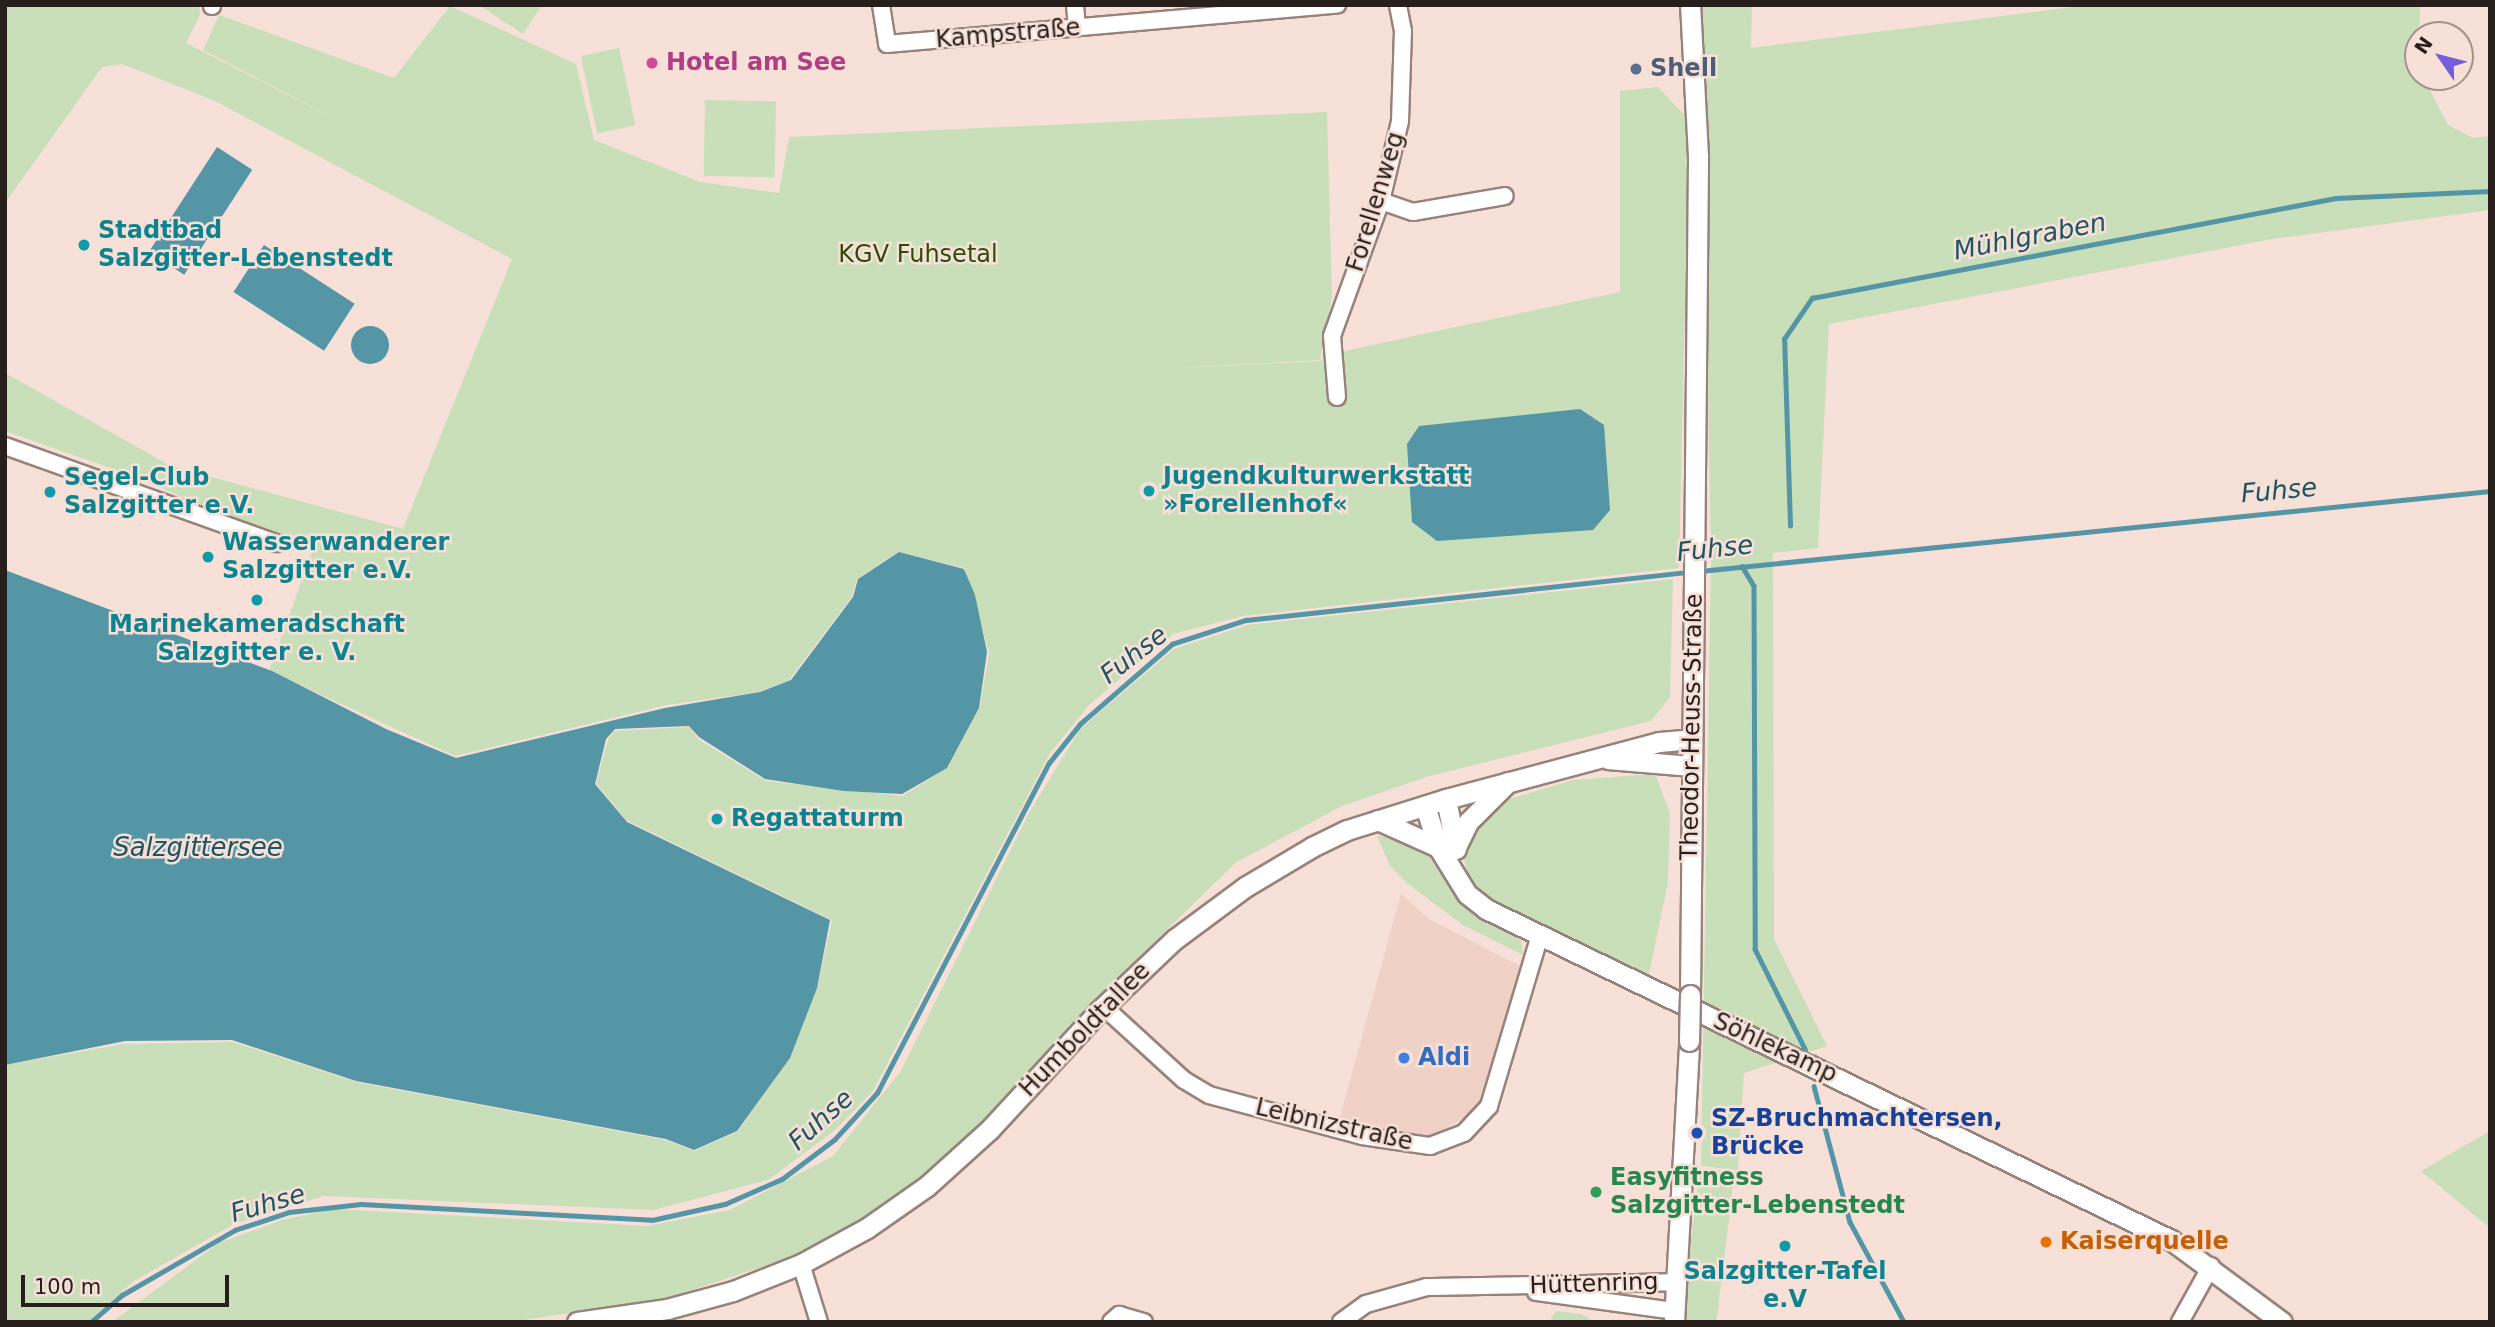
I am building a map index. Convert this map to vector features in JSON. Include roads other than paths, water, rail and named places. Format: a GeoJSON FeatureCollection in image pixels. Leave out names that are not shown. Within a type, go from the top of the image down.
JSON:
{"type":"FeatureCollection","features":[{"type":"Feature","properties":{"kind":"street","name":"Kampstraße"},"geometry":{"type":"LineString","coordinates":[[881,5],[887,44],[1256,9],[1336,5]]}},
{"type":"Feature","properties":{"kind":"street"},"geometry":{"type":"LineString","coordinates":[[1075,5],[1077,27]]}},
{"type":"Feature","properties":{"kind":"street","name":"Forellenweg"},"geometry":{"type":"LineString","coordinates":[[1337,397],[1332,336],[1381,201],[1400,121],[1403,31],[1398,5]]}},
{"type":"Feature","properties":{"kind":"street","name":"Theodor-Heuss-Straße"},"geometry":{"type":"LineString","coordinates":[[1675,1316],[1690,995],[1698,156],[1690,5]]}},
{"type":"Feature","properties":{"kind":"street"},"geometry":{"type":"LineString","coordinates":[[1381,201],[1413,212],[1505,196]]}},
{"type":"Feature","properties":{"kind":"street"},"geometry":{"type":"LineString","coordinates":[[5,446],[276,543]]}},
{"type":"Feature","properties":{"kind":"street","name":"Humboldtallee"},"geometry":{"type":"LineString","coordinates":[[577,1322],[667,1309],[733,1291],[801,1264],[867,1228],[927,1186],[990,1129],[1104,1007],[1175,939],[1245,887],[1336,835],[1509,781],[1607,759],[1659,742],[1692,739]]}},
{"type":"Feature","properties":{"kind":"street","name":"Humboldtallee"},"geometry":{"type":"LineString","coordinates":[[1607,759],[1691,766]]}},
{"type":"Feature","properties":{"kind":"street"},"geometry":{"type":"LineString","coordinates":[[1447,847],[1509,781]]}},
{"type":"Feature","properties":{"kind":"street"},"geometry":{"type":"LineString","coordinates":[[1446,799],[1447,847]]}},
{"type":"Feature","properties":{"kind":"street","name":"Söhlekamp"},"geometry":{"type":"LineString","coordinates":[[1425,806],[1447,847],[1454,874],[1467,894],[1486,909],[2105,1207],[2211,1266],[2282,1322]]}},
{"type":"Feature","properties":{"kind":"street"},"geometry":{"type":"LineString","coordinates":[[1378,820],[1447,847]]}},
{"type":"Feature","properties":{"kind":"street","name":"Leibnizstraße"},"geometry":{"type":"LineString","coordinates":[[1104,1007],[1184,1080],[1209,1094],[1362,1136],[1405,1146],[1430,1146],[1464,1133],[1489,1105],[1540,935]]}},
{"type":"Feature","properties":{"kind":"street"},"geometry":{"type":"LineString","coordinates":[[801,1264],[819,1322]]}},
{"type":"Feature","properties":{"kind":"street"},"geometry":{"type":"LineString","coordinates":[[2180,1322],[2211,1266]]}},
{"type":"Feature","properties":{"kind":"street","name":"Hüttenring"},"geometry":{"type":"LineString","coordinates":[[1341,1322],[1366,1304],[1397,1293],[1427,1287],[1678,1282]]}},
{"type":"Feature","properties":{"kind":"street","name":"Hüttenring"},"geometry":{"type":"LineString","coordinates":[[1509,1287],[1675,1316]]}},
{"type":"Feature","properties":{"kind":"street"},"geometry":{"type":"LineString","coordinates":[[1111,1322],[1119,1315],[1144,1322]]}},
{"type":"Feature","properties":{"kind":"water"},"geometry":{"type":"Polygon","coordinates":[[[217,147],[252,170],[184,275],[149,252],[217,147]]]}},
{"type":"Feature","properties":{"kind":"water"},"geometry":{"type":"Polygon","coordinates":[[[264,245],[355,304],[324,351],[234,292],[264,245]]]}},
{"type":"Feature","properties":{"kind":"water"},"geometry":{"type":"Polygon","coordinates":[[[370,326],[383,332],[389,345],[383,358],[370,364],[357,358],[351,345],[357,332],[370,326]]]}},
{"type":"Feature","properties":{"kind":"water"},"geometry":{"type":"Polygon","coordinates":[[[1580,409],[1604,425],[1610,510],[1593,530],[1437,541],[1412,522],[1407,444],[1419,426],[1580,409]]]}},
{"type":"Feature","properties":{"kind":"water","name":"Salzgittersee"},"geometry":{"type":"Polygon","coordinates":[[[899,552],[964,569],[975,595],[987,652],[979,708],[947,768],[902,794],[844,791],[765,779],[699,737],[689,726],[615,729],[606,739],[595,784],[627,822],[830,920],[817,988],[790,1058],[737,1131],[694,1150],[666,1139],[356,1081],[232,1040],[125,1041],[5,1065],[5,570],[272,671],[386,729],[456,758],[665,708],[760,692],[791,680],[853,597],[858,579],[899,552]]]}},
{"type":"Feature","properties":{"kind":"waterway","name":"Mühlgraben"},"geometry":{"type":"LineString","coordinates":[[1790,526],[1784,339],[1812,298],[2336,198],[2490,191]]}},
{"type":"Feature","properties":{"kind":"waterway","name":"Fuhse"},"geometry":{"type":"LineString","coordinates":[[1700,571],[2490,491]]}},
{"type":"Feature","properties":{"kind":"waterway"},"geometry":{"type":"LineString","coordinates":[[1742,566],[1754,586],[1755,949],[1805,1049]]}},
{"type":"Feature","properties":{"kind":"waterway","name":"Fuhse"},"geometry":{"type":"LineString","coordinates":[[91,1322],[122,1295],[235,1230],[289,1212],[361,1204],[652,1220],[725,1204],[782,1179],[835,1139],[877,1093],[1049,763],[1080,724],[1172,644],[1246,620],[1688,572]]}},
{"type":"Feature","properties":{"kind":"waterway"},"geometry":{"type":"LineString","coordinates":[[1814,1086],[1850,1222],[1904,1322]]}},
{"type":"Feature","properties":{"kind":"place","name":"Hotel am See"},"geometry":{"type":"Point","coordinates":[652,63]}},
{"type":"Feature","properties":{"kind":"place","name":"Shell"},"geometry":{"type":"Point","coordinates":[1636,69]}},
{"type":"Feature","properties":{"kind":"place","name":"Stadtbad Salzgitter-Lebenstedt"},"geometry":{"type":"Point","coordinates":[84,245]}},
{"type":"Feature","properties":{"kind":"place","name":"Jugendkulturwerkstatt »Forellenhof«"},"geometry":{"type":"Point","coordinates":[1149,491]}},
{"type":"Feature","properties":{"kind":"place","name":"Segel-Club Salzgitter e.V."},"geometry":{"type":"Point","coordinates":[50,492]}},
{"type":"Feature","properties":{"kind":"place","name":"Wasserwanderer Salzgitter e.V."},"geometry":{"type":"Point","coordinates":[208,557]}},
{"type":"Feature","properties":{"kind":"place","name":"Marinekameradschaft Salzgitter e. V."},"geometry":{"type":"Point","coordinates":[257,600]}},
{"type":"Feature","properties":{"kind":"place","name":"Regattaturm"},"geometry":{"type":"Point","coordinates":[717,819]}},
{"type":"Feature","properties":{"kind":"place","name":"Aldi"},"geometry":{"type":"Point","coordinates":[1404,1058]}},
{"type":"Feature","properties":{"kind":"place","name":"SZ-Bruchmachtersen, Brücke"},"geometry":{"type":"Point","coordinates":[1697,1133]}},
{"type":"Feature","properties":{"kind":"place","name":"Easyfitness Salzgitter-Lebenstedt"},"geometry":{"type":"Point","coordinates":[1596,1192]}},
{"type":"Feature","properties":{"kind":"place","name":"Kaiserquelle"},"geometry":{"type":"Point","coordinates":[2046,1242]}},
{"type":"Feature","properties":{"kind":"place","name":"Salzgitter-Tafel e.V"},"geometry":{"type":"Point","coordinates":[1785,1246]}},
{"type":"Feature","properties":{"kind":"park label","name":"KGV Fuhsetal"},"geometry":{"type":"Point","coordinates":[918,255]}}]}
